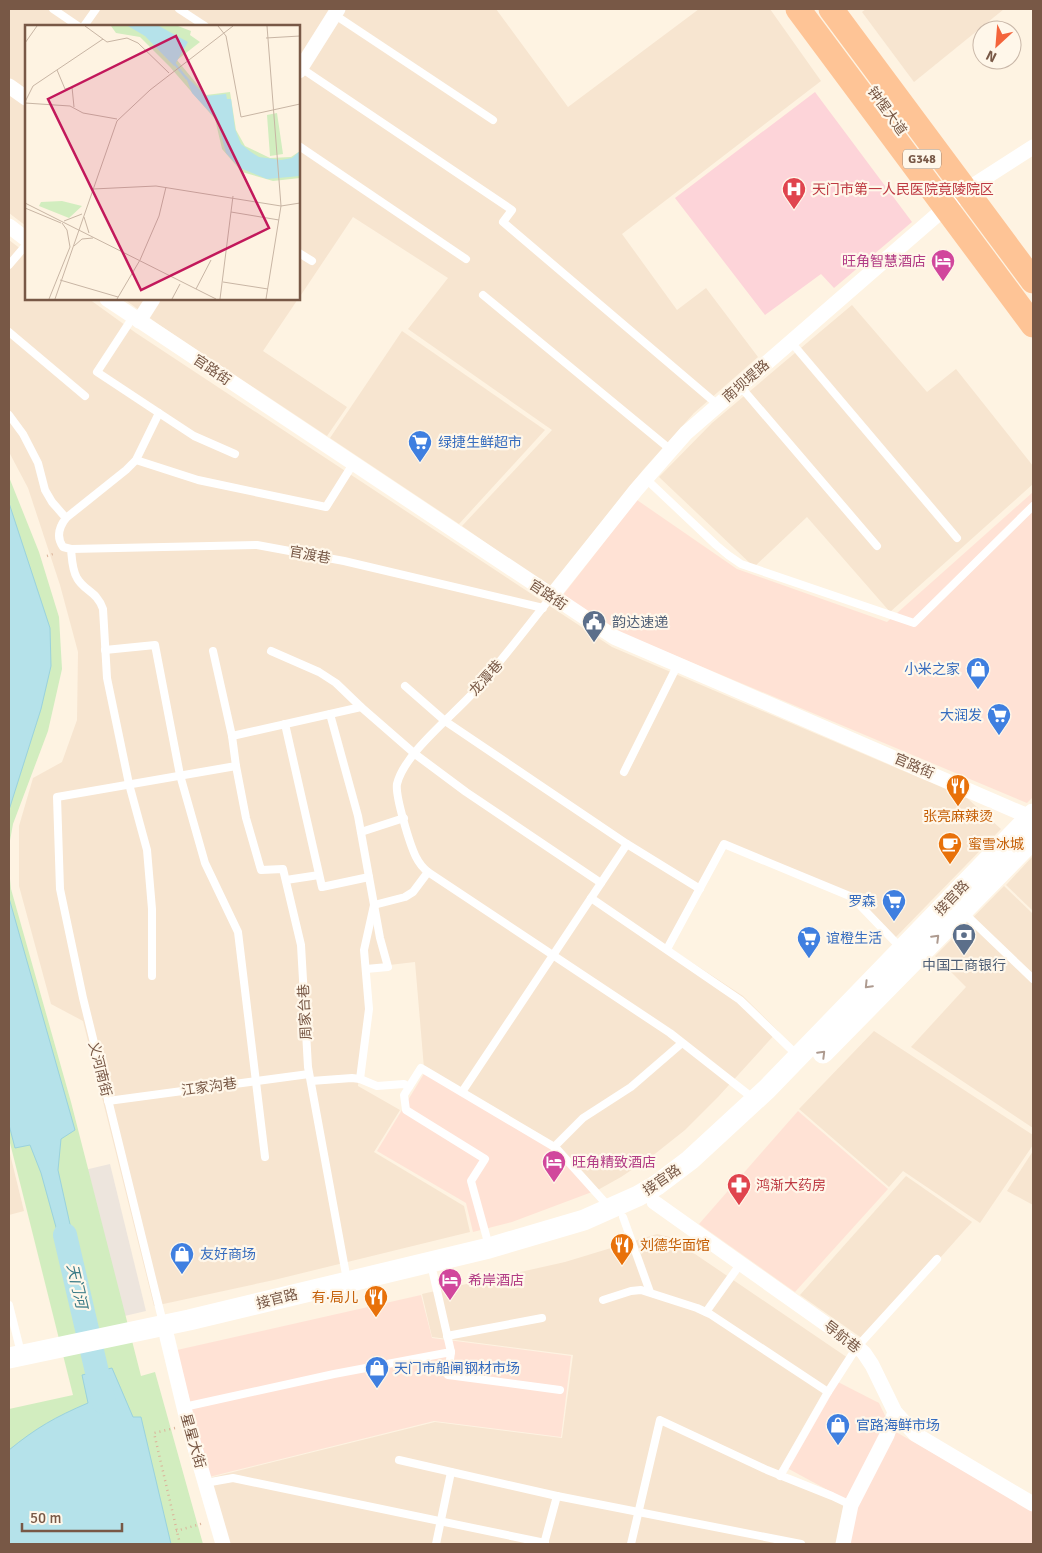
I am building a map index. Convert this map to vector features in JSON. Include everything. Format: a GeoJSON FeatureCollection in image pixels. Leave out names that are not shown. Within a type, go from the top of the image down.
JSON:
{"type":"FeatureCollection","features":[{"type":"Feature","properties":{"kind":"highway"},"geometry":{"type":"LineString","coordinates":[[798,9],[960,196],[1033,264]]}},
{"type":"Feature","properties":{"kind":"highway","name":"钟惺大道"},"geometry":{"type":"LineString","coordinates":[[811,9],[960,196],[1033,281]]}},
{"type":"Feature","properties":{"kind":"highway","name":"钟惺大道"},"geometry":{"type":"LineString","coordinates":[[831,9],[960,196],[1033,310]]}},
{"type":"Feature","properties":{"kind":"highway"},"geometry":{"type":"LineString","coordinates":[[844,9],[960,196],[1033,325]]}},
{"type":"Feature","properties":{"kind":"main road","name":"接官路"},"geometry":{"type":"LineString","coordinates":[[165,1331],[433,1273],[559,1241],[617,1213],[638,1196],[674,1173],[756,1101],[1032,815]]}},
{"type":"Feature","properties":{"kind":"main road","name":"接官路"},"geometry":{"type":"LineString","coordinates":[[165,1331],[347,1282],[490,1248],[654,1202],[694,1175],[783,1093],[1033,839]]}},
{"type":"Feature","properties":{"kind":"main road"},"geometry":{"type":"LineString","coordinates":[[13,1362],[56,1355],[165,1331]]}},
{"type":"Feature","properties":{"kind":"street"},"geometry":{"type":"LineString","coordinates":[[300,70],[337,12]]}},
{"type":"Feature","properties":{"kind":"street"},"geometry":{"type":"LineString","coordinates":[[9,86],[25,97]]}},
{"type":"Feature","properties":{"kind":"street","name":"南坝堤路"},"geometry":{"type":"LineString","coordinates":[[547,603],[646,479],[686,433],[960,196],[1033,147]]}},
{"type":"Feature","properties":{"kind":"street"},"geometry":{"type":"LineString","coordinates":[[9,226],[25,238]]}},
{"type":"Feature","properties":{"kind":"street","name":"官路街"},"geometry":{"type":"LineString","coordinates":[[108,300],[353,464],[547,603],[677,666],[1032,815]]}},
{"type":"Feature","properties":{"kind":"street"},"geometry":{"type":"LineString","coordinates":[[136,319],[152,300]]}},
{"type":"Feature","properties":{"kind":"street","name":"导航巷"},"geometry":{"type":"LineString","coordinates":[[654,1202],[864,1353],[895,1412],[915,1434],[1033,1504]]}},
{"type":"Feature","properties":{"kind":"street","name":"星星大街"},"geometry":{"type":"LineString","coordinates":[[165,1331],[188,1424],[215,1520],[224,1544]]}},
{"type":"Feature","properties":{"kind":"street"},"geometry":{"type":"LineString","coordinates":[[843,1544],[852,1505],[887,1435],[895,1412]]}},
{"type":"Feature","properties":{"kind":"lane"},"geometry":{"type":"LineString","coordinates":[[53,9],[77,25]]}},
{"type":"Feature","properties":{"kind":"lane"},"geometry":{"type":"LineString","coordinates":[[85,25],[96,9]]}},
{"type":"Feature","properties":{"kind":"lane"},"geometry":{"type":"LineString","coordinates":[[179,9],[203,25]]}},
{"type":"Feature","properties":{"kind":"lane"},"geometry":{"type":"LineString","coordinates":[[337,12],[493,120]]}},
{"type":"Feature","properties":{"kind":"lane"},"geometry":{"type":"LineString","coordinates":[[300,70],[512,210],[503,222],[718,405]]}},
{"type":"Feature","properties":{"kind":"lane"},"geometry":{"type":"LineString","coordinates":[[300,147],[466,259]]}},
{"type":"Feature","properties":{"kind":"lane"},"geometry":{"type":"LineString","coordinates":[[9,265],[25,246]]}},
{"type":"Feature","properties":{"kind":"lane"},"geometry":{"type":"LineString","coordinates":[[300,254],[312,261]]}},
{"type":"Feature","properties":{"kind":"lane"},"geometry":{"type":"LineString","coordinates":[[483,295],[672,450]]}},
{"type":"Feature","properties":{"kind":"lane"},"geometry":{"type":"LineString","coordinates":[[136,319],[97,372],[194,436],[235,454]]}},
{"type":"Feature","properties":{"kind":"lane"},"geometry":{"type":"LineString","coordinates":[[9,332],[85,396]]}},
{"type":"Feature","properties":{"kind":"lane"},"geometry":{"type":"LineString","coordinates":[[791,342],[957,538]]}},
{"type":"Feature","properties":{"kind":"lane"},"geometry":{"type":"LineString","coordinates":[[740,386],[876,546]]}},
{"type":"Feature","properties":{"kind":"lane"},"geometry":{"type":"LineString","coordinates":[[152,976],[152,909],[147,850],[129,784],[107,678],[103,609],[100,599],[77,580],[71,550],[63,548],[60,543],[59,533],[62,522],[66,518],[136,460],[158,413]]}},
{"type":"Feature","properties":{"kind":"lane"},"geometry":{"type":"LineString","coordinates":[[9,415],[23,434],[38,463],[45,490],[52,502],[66,518]]}},
{"type":"Feature","properties":{"kind":"lane"},"geometry":{"type":"LineString","coordinates":[[136,460],[198,480],[326,507],[353,464]]}},
{"type":"Feature","properties":{"kind":"lane"},"geometry":{"type":"LineString","coordinates":[[646,479],[716,545],[741,564],[914,623],[1033,506]]}},
{"type":"Feature","properties":{"kind":"lane","name":"官渡巷"},"geometry":{"type":"LineString","coordinates":[[71,550],[257,545],[547,603]]}},
{"type":"Feature","properties":{"kind":"lane","name":"龙潭巷"},"geometry":{"type":"LineString","coordinates":[[428,872],[416,859],[397,798],[397,785],[402,770],[470,696],[547,603]]}},
{"type":"Feature","properties":{"kind":"lane"},"geometry":{"type":"LineString","coordinates":[[105,650],[155,645],[180,775],[205,863],[238,932],[265,1157]]}},
{"type":"Feature","properties":{"kind":"lane"},"geometry":{"type":"LineString","coordinates":[[213,651],[232,736],[246,818],[261,870],[283,869],[286,880],[319,875]]}},
{"type":"Feature","properties":{"kind":"lane"},"geometry":{"type":"LineString","coordinates":[[271,651],[319,672],[336,683],[415,754],[466,792],[601,883]]}},
{"type":"Feature","properties":{"kind":"lane"},"geometry":{"type":"LineString","coordinates":[[624,772],[677,666]]}},
{"type":"Feature","properties":{"kind":"lane"},"geometry":{"type":"LineString","coordinates":[[405,686],[445,721],[627,844],[700,889]]}},
{"type":"Feature","properties":{"kind":"lane"},"geometry":{"type":"LineString","coordinates":[[232,736],[361,707]]}},
{"type":"Feature","properties":{"kind":"lane"},"geometry":{"type":"LineString","coordinates":[[330,714],[358,816],[374,905],[388,968],[366,969]]}},
{"type":"Feature","properties":{"kind":"lane"},"geometry":{"type":"LineString","coordinates":[[285,724],[322,887],[369,877]]}},
{"type":"Feature","properties":{"kind":"lane"},"geometry":{"type":"LineString","coordinates":[[129,784],[236,766]]}},
{"type":"Feature","properties":{"kind":"lane","name":"义河南街"},"geometry":{"type":"LineString","coordinates":[[129,784],[57,797],[60,889],[83,998],[165,1331]]}},
{"type":"Feature","properties":{"kind":"lane"},"geometry":{"type":"LineString","coordinates":[[361,832],[404,818]]}},
{"type":"Feature","properties":{"kind":"lane"},"geometry":{"type":"LineString","coordinates":[[462,1092],[627,844]]}},
{"type":"Feature","properties":{"kind":"lane"},"geometry":{"type":"LineString","coordinates":[[667,949],[724,844],[852,898],[902,950]]}},
{"type":"Feature","properties":{"kind":"lane"},"geometry":{"type":"LineString","coordinates":[[374,905],[413,892],[428,872],[670,1032],[756,1101]]}},
{"type":"Feature","properties":{"kind":"lane","name":"周家台巷"},"geometry":{"type":"LineString","coordinates":[[286,880],[301,945],[310,1077],[347,1282]]}},
{"type":"Feature","properties":{"kind":"lane"},"geometry":{"type":"LineString","coordinates":[[591,898],[740,1000],[799,1056]]}},
{"type":"Feature","properties":{"kind":"lane"},"geometry":{"type":"LineString","coordinates":[[360,1079],[369,1008],[364,950],[374,905]]}},
{"type":"Feature","properties":{"kind":"lane"},"geometry":{"type":"LineString","coordinates":[[962,911],[1033,979]]}},
{"type":"Feature","properties":{"kind":"lane"},"geometry":{"type":"LineString","coordinates":[[554,1147],[583,1118],[632,1087],[682,1043]]}},
{"type":"Feature","properties":{"kind":"lane"},"geometry":{"type":"LineString","coordinates":[[490,1248],[471,1181],[485,1159],[406,1110],[404,1095],[420,1068],[554,1147],[617,1213],[650,1292]]}},
{"type":"Feature","properties":{"kind":"lane","name":"江家沟巷"},"geometry":{"type":"LineString","coordinates":[[108,1101],[255,1081],[310,1077],[352,1078],[377,1086],[404,1084],[409,1087]]}},
{"type":"Feature","properties":{"kind":"lane"},"geometry":{"type":"LineString","coordinates":[[780,1476],[828,1392],[857,1347],[937,1259]]}},
{"type":"Feature","properties":{"kind":"lane"},"geometry":{"type":"LineString","coordinates":[[706,1312],[741,1263]]}},
{"type":"Feature","properties":{"kind":"lane"},"geometry":{"type":"LineString","coordinates":[[433,1273],[451,1352],[448,1375],[560,1390]]}},
{"type":"Feature","properties":{"kind":"lane"},"geometry":{"type":"LineString","coordinates":[[602,1300],[631,1291],[641,1290],[706,1312],[828,1392]]}},
{"type":"Feature","properties":{"kind":"lane"},"geometry":{"type":"LineString","coordinates":[[9,1305],[13,1362]]}},
{"type":"Feature","properties":{"kind":"lane"},"geometry":{"type":"LineString","coordinates":[[447,1336],[542,1318]]}},
{"type":"Feature","properties":{"kind":"lane"},"geometry":{"type":"LineString","coordinates":[[184,1406],[334,1374],[451,1352]]}},
{"type":"Feature","properties":{"kind":"lane"},"geometry":{"type":"LineString","coordinates":[[631,1544],[660,1420],[780,1476],[852,1505]]}},
{"type":"Feature","properties":{"kind":"lane"},"geometry":{"type":"LineString","coordinates":[[399,1460],[557,1496],[801,1544]]}},
{"type":"Feature","properties":{"kind":"lane"},"geometry":{"type":"LineString","coordinates":[[436,1544],[451,1472]]}},
{"type":"Feature","properties":{"kind":"lane"},"geometry":{"type":"LineString","coordinates":[[205,1483],[233,1478],[544,1543],[557,1496]]}},
{"type":"Feature","properties":{"kind":"path"},"geometry":{"type":"LineString","coordinates":[[180,1544],[154,1433],[188,1424]]}},
{"type":"Feature","properties":{"kind":"path"},"geometry":{"type":"LineString","coordinates":[[176,1531],[215,1520]]}},
{"type":"Feature","properties":{"kind":"shaded area"},"geometry":{"type":"Polygon","coordinates":[[[9,9],[496,9],[568,107],[699,9],[770,9],[821,81],[622,234],[677,310],[706,288],[758,357],[694,413],[643,470],[549,587],[462,526],[552,430],[408,329],[448,278],[353,217],[300,296],[300,25],[25,25],[25,225],[9,213],[9,9]]]}},
{"type":"Feature","properties":{"kind":"shaded area"},"geometry":{"type":"Polygon","coordinates":[[[866,9],[1004,9],[990,20],[972,20],[972,35],[914,82],[862,12],[866,9]]]}},
{"type":"Feature","properties":{"kind":"shaded area","name":"天门市第一人民医院竟陵院区"},"geometry":{"type":"Polygon","coordinates":[[[815,92],[912,222],[834,288],[821,274],[765,315],[675,198],[815,92]]]}},
{"type":"Feature","properties":{"kind":"shaded area"},"geometry":{"type":"Polygon","coordinates":[[[9,240],[25,252],[25,300],[90,300],[136,333],[612,647],[967,798],[1001,829],[894,939],[853,897],[721,842],[667,946],[743,996],[778,1031],[685,1130],[651,1157],[596,1191],[424,1068],[415,962],[363,968],[366,1008],[358,1086],[400,1110],[374,1152],[464,1206],[470,1232],[274,1280],[154,1306],[83,1021],[51,1004],[19,886],[19,826],[33,778],[62,762],[77,720],[78,652],[60,585],[28,488],[9,452],[9,240]]]}},
{"type":"Feature","properties":{"kind":"shaded area"},"geometry":{"type":"Polygon","coordinates":[[[125,300],[297,300],[263,351],[347,407],[327,436],[158,324],[125,300]]]}},
{"type":"Feature","properties":{"kind":"shaded area"},"geometry":{"type":"Polygon","coordinates":[[[852,305],[927,392],[956,369],[1033,466],[1033,484],[890,612],[807,517],[754,567],[659,477],[712,423],[852,305]]]}},
{"type":"Feature","properties":{"kind":"shaded area"},"geometry":{"type":"Polygon","coordinates":[[[402,331],[545,430],[459,524],[330,438],[402,331]]]}},
{"type":"Feature","properties":{"kind":"shaded area"},"geometry":{"type":"Polygon","coordinates":[[[1033,492],[1033,797],[1027,803],[624,634],[563,595],[637,500],[737,569],[887,622],[1033,492]]]}},
{"type":"Feature","properties":{"kind":"shaded area"},"geometry":{"type":"Polygon","coordinates":[[[1033,856],[1033,911],[1006,885],[1033,856]]]}},
{"type":"Feature","properties":{"kind":"shaded area"},"geometry":{"type":"Polygon","coordinates":[[[1004,886],[1033,914],[1033,1128],[911,1047],[966,987],[935,956],[1004,886]]]}},
{"type":"Feature","properties":{"kind":"shaded area"},"geometry":{"type":"Polygon","coordinates":[[[874,1031],[1033,1135],[1033,1145],[980,1223],[903,1171],[889,1187],[799,1109],[874,1031]]]}},
{"type":"Feature","properties":{"kind":"shaded area"},"geometry":{"type":"Polygon","coordinates":[[[425,1072],[555,1149],[592,1192],[512,1222],[473,1232],[466,1203],[377,1151],[425,1072]]]}},
{"type":"Feature","properties":{"kind":"shaded area"},"geometry":{"type":"Polygon","coordinates":[[[798,1111],[888,1189],[795,1292],[699,1224],[798,1111]]]}},
{"type":"Feature","properties":{"kind":"shaded area"},"geometry":{"type":"Polygon","coordinates":[[[9,1150],[24,1211],[9,1215],[9,1150]]]}},
{"type":"Feature","properties":{"kind":"shaded area"},"geometry":{"type":"Polygon","coordinates":[[[1033,1151],[1033,1205],[1007,1191],[1033,1151]]]}},
{"type":"Feature","properties":{"kind":"shaded area"},"geometry":{"type":"Polygon","coordinates":[[[110,1164],[146,1311],[60,1331],[25,1184],[110,1164]]]}},
{"type":"Feature","properties":{"kind":"shaded area"},"geometry":{"type":"Polygon","coordinates":[[[906,1176],[972,1222],[866,1341],[800,1295],[906,1176]]]}},
{"type":"Feature","properties":{"kind":"shaded area"},"geometry":{"type":"Polygon","coordinates":[[[657,1234],[670,1237],[848,1358],[782,1471],[846,1505],[838,1544],[228,1544],[209,1478],[435,1422],[562,1438],[573,1355],[432,1337],[422,1294],[565,1262],[657,1234]]]}},
{"type":"Feature","properties":{"kind":"shaded area","name":"天门市船闸钢材市场"},"geometry":{"type":"Polygon","coordinates":[[[421,1295],[432,1338],[571,1356],[561,1437],[434,1421],[209,1477],[177,1350],[421,1295]]]}},
{"type":"Feature","properties":{"kind":"shaded area","name":"官路海鲜市场"},"geometry":{"type":"Polygon","coordinates":[[[838,1382],[879,1403],[889,1424],[848,1501],[787,1468],[838,1382]]]}},
{"type":"Feature","properties":{"kind":"shaded area"},"geometry":{"type":"Polygon","coordinates":[[[896,1432],[1033,1510],[1033,1544],[848,1544],[853,1511],[896,1432]]]}},
{"type":"Feature","properties":{"kind":"green space"},"geometry":{"type":"Polygon","coordinates":[[[9,477],[39,552],[59,617],[62,669],[48,731],[13,824],[9,846],[9,477]]]}},
{"type":"Feature","properties":{"kind":"green space"},"geometry":{"type":"Polygon","coordinates":[[[9,869],[11,889],[71,1102],[141,1376],[155,1372],[203,1544],[9,1544],[9,1409],[73,1395],[9,1139],[9,869]]]}},
{"type":"Feature","properties":{"kind":"water"},"geometry":{"type":"Polygon","coordinates":[[[9,503],[50,628],[51,666],[41,709],[9,810],[9,503]]]}},
{"type":"Feature","properties":{"kind":"water"},"geometry":{"type":"Polygon","coordinates":[[[9,898],[75,1130],[61,1139],[58,1170],[79,1265],[67,1267],[41,1173],[30,1145],[15,1148],[9,1125],[9,898]]]}},
{"type":"Feature","properties":{"kind":"water"},"geometry":{"type":"Polygon","coordinates":[[[112,1368],[133,1417],[141,1417],[171,1544],[9,1544],[9,1450],[46,1424],[88,1403],[82,1375],[112,1368]]]}},
{"type":"Feature","properties":{"kind":"waterway","name":"天门河"},"geometry":{"type":"LineString","coordinates":[[65,1235],[104,1402]]}},
{"type":"Feature","properties":{"kind":"place","name":"天门市第一人民医院竟陵院区"},"geometry":{"type":"Point","coordinates":[794,210]}},
{"type":"Feature","properties":{"kind":"place","name":"旺角智慧酒店"},"geometry":{"type":"Point","coordinates":[943,282]}},
{"type":"Feature","properties":{"kind":"place","name":"绿捷生鲜超市"},"geometry":{"type":"Point","coordinates":[420,463]}},
{"type":"Feature","properties":{"kind":"place","name":"韵达速递"},"geometry":{"type":"Point","coordinates":[594,643]}},
{"type":"Feature","properties":{"kind":"place","name":"小米之家"},"geometry":{"type":"Point","coordinates":[978,690]}},
{"type":"Feature","properties":{"kind":"place","name":"大润发"},"geometry":{"type":"Point","coordinates":[999,736]}},
{"type":"Feature","properties":{"kind":"place","name":"张亮麻辣烫"},"geometry":{"type":"Point","coordinates":[958,807]}},
{"type":"Feature","properties":{"kind":"place","name":"蜜雪冰城"},"geometry":{"type":"Point","coordinates":[950,865]}},
{"type":"Feature","properties":{"kind":"place","name":"罗森"},"geometry":{"type":"Point","coordinates":[894,922]}},
{"type":"Feature","properties":{"kind":"place","name":"中国工商银行"},"geometry":{"type":"Point","coordinates":[964,956]}},
{"type":"Feature","properties":{"kind":"place","name":"谊橙生活"},"geometry":{"type":"Point","coordinates":[809,959]}},
{"type":"Feature","properties":{"kind":"place","name":"旺角精致酒店"},"geometry":{"type":"Point","coordinates":[554,1183]}},
{"type":"Feature","properties":{"kind":"place","name":"鸿渐大药房"},"geometry":{"type":"Point","coordinates":[739,1206]}},
{"type":"Feature","properties":{"kind":"place","name":"刘德华面馆"},"geometry":{"type":"Point","coordinates":[622,1266]}},
{"type":"Feature","properties":{"kind":"place","name":"友好商场"},"geometry":{"type":"Point","coordinates":[182,1275]}},
{"type":"Feature","properties":{"kind":"place","name":"希岸酒店"},"geometry":{"type":"Point","coordinates":[450,1301]}},
{"type":"Feature","properties":{"kind":"place","name":"有·局儿"},"geometry":{"type":"Point","coordinates":[376,1318]}},
{"type":"Feature","properties":{"kind":"place","name":"天门市船闸钢材市场"},"geometry":{"type":"Point","coordinates":[377,1389]}},
{"type":"Feature","properties":{"kind":"place","name":"官路海鲜市场"},"geometry":{"type":"Point","coordinates":[838,1446]}}]}
